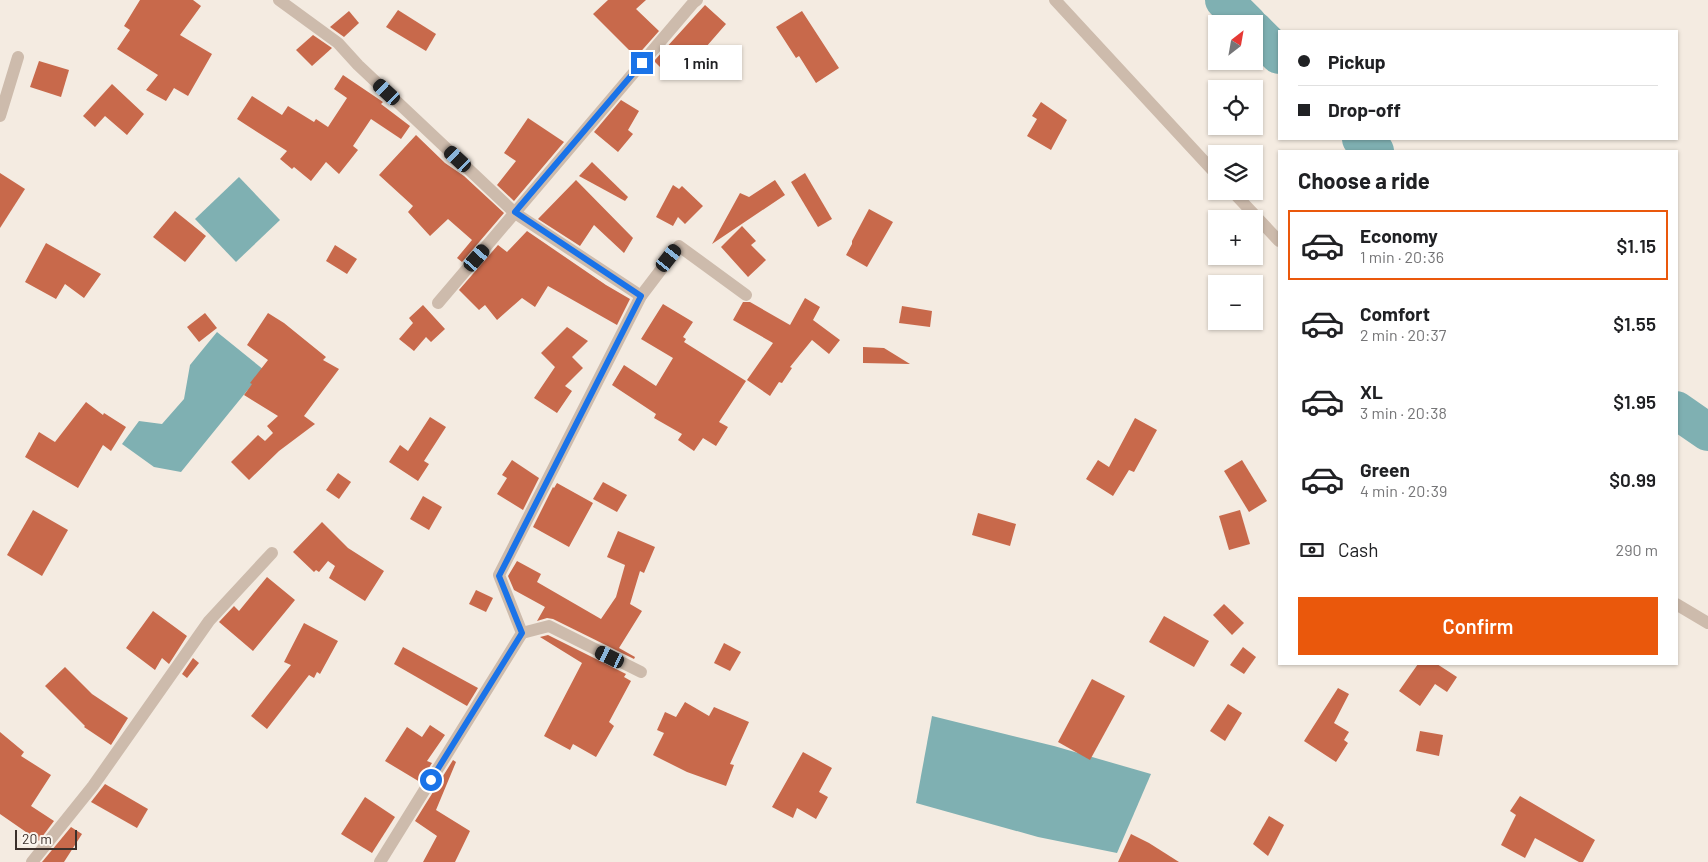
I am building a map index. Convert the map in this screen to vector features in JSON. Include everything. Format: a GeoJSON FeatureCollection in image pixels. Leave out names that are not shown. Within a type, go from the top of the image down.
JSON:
{"type":"FeatureCollection","features":[{"type":"Feature","properties":{"kind":"street"},"geometry":{"type":"LineString","coordinates":[[279,0],[338,43],[358,65],[515,212],[641,296]]}},
{"type":"Feature","properties":{"kind":"street"},"geometry":{"type":"LineString","coordinates":[[438,303],[697,0]]}},
{"type":"Feature","properties":{"kind":"street"},"geometry":{"type":"LineString","coordinates":[[1055,0],[1208,165]]}},
{"type":"Feature","properties":{"kind":"street"},"geometry":{"type":"LineString","coordinates":[[0,116],[18,57]]}},
{"type":"Feature","properties":{"kind":"street"},"geometry":{"type":"LineString","coordinates":[[1240,200],[1278,240]]}},
{"type":"Feature","properties":{"kind":"street"},"geometry":{"type":"LineString","coordinates":[[522,633],[499,576],[641,296],[679,246],[746,295]]}},
{"type":"Feature","properties":{"kind":"street"},"geometry":{"type":"LineString","coordinates":[[32,862],[93,786],[209,621],[272,553]]}},
{"type":"Feature","properties":{"kind":"street"},"geometry":{"type":"LineString","coordinates":[[1678,605],[1708,623]]}},
{"type":"Feature","properties":{"kind":"street"},"geometry":{"type":"LineString","coordinates":[[380,862],[522,633],[549,626],[641,672]]}},
{"type":"Feature","properties":{"kind":"water"},"geometry":{"type":"Polygon","coordinates":[[[239,177],[280,220],[236,262],[195,219],[239,177]]]}},
{"type":"Feature","properties":{"kind":"water"},"geometry":{"type":"Polygon","coordinates":[[[217,332],[264,370],[181,472],[154,467],[122,444],[139,421],[162,424],[184,399],[190,365],[217,332]]]}},
{"type":"Feature","properties":{"kind":"water"},"geometry":{"type":"Polygon","coordinates":[[[932,716],[1054,746],[1151,774],[1117,853],[1038,837],[916,803],[932,716]]]}},
{"type":"Feature","properties":{"kind":"building"},"geometry":{"type":"Polygon","coordinates":[[[140,0],[193,0],[201,6],[180,35],[212,54],[188,96],[174,88],[166,101],[146,90],[158,75],[117,49],[130,30],[124,26],[140,0]]]}},
{"type":"Feature","properties":{"kind":"building"},"geometry":{"type":"Polygon","coordinates":[[[608,0],[646,0],[636,9],[659,31],[636,57],[593,14],[608,0]]]}},
{"type":"Feature","properties":{"kind":"building"},"geometry":{"type":"Polygon","coordinates":[[[705,5],[726,24],[706,47],[713,54],[693,76],[685,69],[673,80],[654,61],[705,5]]]}},
{"type":"Feature","properties":{"kind":"building"},"geometry":{"type":"Polygon","coordinates":[[[398,10],[436,34],[426,51],[386,27],[398,10]]]}},
{"type":"Feature","properties":{"kind":"building"},"geometry":{"type":"Polygon","coordinates":[[[349,11],[359,23],[344,37],[330,27],[349,11]]]}},
{"type":"Feature","properties":{"kind":"building"},"geometry":{"type":"Polygon","coordinates":[[[802,11],[839,68],[816,83],[799,56],[796,58],[776,27],[802,11]]]}},
{"type":"Feature","properties":{"kind":"building"},"geometry":{"type":"Polygon","coordinates":[[[313,35],[332,48],[312,66],[296,50],[313,35]]]}},
{"type":"Feature","properties":{"kind":"building"},"geometry":{"type":"Polygon","coordinates":[[[39,61],[69,70],[61,97],[30,87],[39,61]]]}},
{"type":"Feature","properties":{"kind":"building"},"geometry":{"type":"Polygon","coordinates":[[[343,75],[383,102],[381,104],[410,126],[401,139],[371,119],[353,146],[358,150],[339,174],[326,162],[311,181],[294,167],[292,169],[280,159],[287,151],[237,119],[252,96],[282,115],[288,106],[314,122],[316,119],[328,127],[347,98],[334,89],[343,75]]]}},
{"type":"Feature","properties":{"kind":"building"},"geometry":{"type":"Polygon","coordinates":[[[112,84],[144,114],[127,135],[105,116],[95,127],[83,116],[112,84]]]}},
{"type":"Feature","properties":{"kind":"building"},"geometry":{"type":"Polygon","coordinates":[[[621,100],[639,111],[628,130],[633,134],[618,152],[594,132],[621,100]]]}},
{"type":"Feature","properties":{"kind":"building"},"geometry":{"type":"Polygon","coordinates":[[[1041,102],[1067,120],[1051,150],[1027,136],[1037,119],[1032,116],[1041,102]]]}},
{"type":"Feature","properties":{"kind":"building"},"geometry":{"type":"Polygon","coordinates":[[[528,118],[564,142],[514,201],[497,185],[516,161],[504,153],[528,118]]]}},
{"type":"Feature","properties":{"kind":"building"},"geometry":{"type":"Polygon","coordinates":[[[416,135],[445,163],[464,176],[504,213],[462,262],[457,258],[472,240],[448,219],[430,236],[408,212],[413,206],[379,175],[416,135]]]}},
{"type":"Feature","properties":{"kind":"building"},"geometry":{"type":"Polygon","coordinates":[[[592,162],[628,197],[625,201],[579,176],[592,162]]]}},
{"type":"Feature","properties":{"kind":"building"},"geometry":{"type":"Polygon","coordinates":[[[0,173],[25,189],[0,228],[0,173]]]}},
{"type":"Feature","properties":{"kind":"building"},"geometry":{"type":"Polygon","coordinates":[[[805,173],[832,219],[818,227],[791,182],[805,173]]]}},
{"type":"Feature","properties":{"kind":"building"},"geometry":{"type":"Polygon","coordinates":[[[576,180],[633,238],[624,253],[594,225],[580,246],[538,219],[576,180]]]}},
{"type":"Feature","properties":{"kind":"building"},"geometry":{"type":"Polygon","coordinates":[[[775,180],[785,195],[712,244],[740,193],[749,197],[775,180]]]}},
{"type":"Feature","properties":{"kind":"building"},"geometry":{"type":"Polygon","coordinates":[[[673,185],[679,189],[682,186],[703,206],[685,224],[678,217],[673,226],[656,217],[673,185]]]}},
{"type":"Feature","properties":{"kind":"building"},"geometry":{"type":"Polygon","coordinates":[[[869,209],[893,222],[867,267],[846,255],[869,209]]]}},
{"type":"Feature","properties":{"kind":"building"},"geometry":{"type":"Polygon","coordinates":[[[175,211],[206,236],[185,262],[153,237],[175,211]]]}},
{"type":"Feature","properties":{"kind":"building"},"geometry":{"type":"Polygon","coordinates":[[[742,226],[756,241],[751,245],[766,260],[748,277],[721,247],[742,226]]]}},
{"type":"Feature","properties":{"kind":"building"},"geometry":{"type":"Polygon","coordinates":[[[527,231],[606,285],[630,299],[617,325],[548,286],[535,307],[522,298],[497,320],[485,305],[479,310],[459,290],[498,245],[507,252],[527,231]]]}},
{"type":"Feature","properties":{"kind":"building"},"geometry":{"type":"Polygon","coordinates":[[[46,243],[101,274],[84,298],[65,284],[56,299],[25,282],[46,243]]]}},
{"type":"Feature","properties":{"kind":"building"},"geometry":{"type":"Polygon","coordinates":[[[335,245],[357,259],[347,274],[326,261],[335,245]]]}},
{"type":"Feature","properties":{"kind":"building"},"geometry":{"type":"Polygon","coordinates":[[[805,298],[820,307],[813,320],[840,340],[829,354],[812,340],[790,367],[792,368],[782,383],[779,382],[770,396],[747,380],[773,343],[733,320],[743,302],[750,302],[790,325],[805,298]]]}},
{"type":"Feature","properties":{"kind":"building"},"geometry":{"type":"Polygon","coordinates":[[[663,304],[693,322],[683,337],[686,339],[684,342],[746,381],[719,422],[728,427],[716,446],[703,438],[694,451],[678,440],[682,434],[654,418],[656,414],[612,385],[624,365],[656,386],[673,358],[641,339],[663,304]]]}},
{"type":"Feature","properties":{"kind":"building"},"geometry":{"type":"Polygon","coordinates":[[[423,305],[445,329],[431,342],[426,337],[414,351],[399,339],[413,323],[409,318],[423,305]]]}},
{"type":"Feature","properties":{"kind":"building"},"geometry":{"type":"Polygon","coordinates":[[[902,306],[932,311],[930,327],[899,323],[902,306]]]}},
{"type":"Feature","properties":{"kind":"building"},"geometry":{"type":"Polygon","coordinates":[[[205,313],[217,328],[199,342],[187,327],[205,313]]]}},
{"type":"Feature","properties":{"kind":"building"},"geometry":{"type":"Polygon","coordinates":[[[268,313],[284,323],[326,357],[323,360],[339,369],[304,416],[315,424],[279,451],[249,480],[231,462],[258,435],[265,441],[273,433],[267,426],[278,416],[244,395],[252,384],[250,383],[268,360],[247,345],[268,313]]]}},
{"type":"Feature","properties":{"kind":"building"},"geometry":{"type":"Polygon","coordinates":[[[567,327],[588,341],[572,357],[583,368],[565,386],[572,391],[557,413],[534,398],[555,367],[541,353],[567,327]]]}},
{"type":"Feature","properties":{"kind":"building"},"geometry":{"type":"Polygon","coordinates":[[[863,347],[884,348],[910,364],[863,363],[863,347]]]}},
{"type":"Feature","properties":{"kind":"building"},"geometry":{"type":"Polygon","coordinates":[[[86,402],[103,415],[104,413],[126,427],[111,451],[103,445],[78,488],[25,457],[39,432],[55,442],[86,402]]]}},
{"type":"Feature","properties":{"kind":"building"},"geometry":{"type":"Polygon","coordinates":[[[430,417],[446,427],[424,461],[429,464],[418,481],[389,462],[400,445],[408,451],[430,417]]]}},
{"type":"Feature","properties":{"kind":"building"},"geometry":{"type":"Polygon","coordinates":[[[1135,418],[1157,430],[1134,472],[1129,470],[1113,496],[1086,479],[1098,460],[1109,467],[1135,418]]]}},
{"type":"Feature","properties":{"kind":"building"},"geometry":{"type":"Polygon","coordinates":[[[512,460],[539,478],[523,510],[497,494],[507,478],[502,475],[512,460]]]}},
{"type":"Feature","properties":{"kind":"building"},"geometry":{"type":"Polygon","coordinates":[[[1242,460],[1267,501],[1249,512],[1224,471],[1242,460]]]}},
{"type":"Feature","properties":{"kind":"building"},"geometry":{"type":"Polygon","coordinates":[[[338,473],[351,482],[339,499],[326,490],[338,473]]]}},
{"type":"Feature","properties":{"kind":"building"},"geometry":{"type":"Polygon","coordinates":[[[603,482],[627,495],[617,512],[593,499],[603,482]]]}},
{"type":"Feature","properties":{"kind":"building"},"geometry":{"type":"Polygon","coordinates":[[[557,483],[593,503],[569,547],[533,527],[553,487],[557,483]]]}},
{"type":"Feature","properties":{"kind":"building"},"geometry":{"type":"Polygon","coordinates":[[[423,496],[442,507],[429,530],[410,519],[423,496]]]}},
{"type":"Feature","properties":{"kind":"building"},"geometry":{"type":"Polygon","coordinates":[[[33,510],[68,530],[42,576],[7,555],[33,510]]]}},
{"type":"Feature","properties":{"kind":"building"},"geometry":{"type":"Polygon","coordinates":[[[1240,510],[1250,544],[1229,550],[1219,516],[1240,510]]]}},
{"type":"Feature","properties":{"kind":"building"},"geometry":{"type":"Polygon","coordinates":[[[978,513],[1016,524],[1010,546],[972,535],[978,513]]]}},
{"type":"Feature","properties":{"kind":"building"},"geometry":{"type":"Polygon","coordinates":[[[322,522],[348,548],[384,571],[365,601],[329,578],[335,566],[328,561],[319,572],[316,570],[314,572],[293,552],[322,522]]]}},
{"type":"Feature","properties":{"kind":"building"},"geometry":{"type":"Polygon","coordinates":[[[618,531],[655,547],[644,573],[640,571],[630,604],[642,611],[619,648],[635,657],[634,659],[553,619],[547,618],[537,621],[545,607],[514,590],[508,576],[517,561],[541,574],[537,582],[601,619],[616,597],[625,565],[607,557],[618,531]]]}},
{"type":"Feature","properties":{"kind":"building"},"geometry":{"type":"Polygon","coordinates":[[[267,577],[295,600],[253,651],[219,622],[234,606],[239,611],[267,577]]]}},
{"type":"Feature","properties":{"kind":"building"},"geometry":{"type":"Polygon","coordinates":[[[476,590],[493,598],[486,612],[469,604],[476,590]]]}},
{"type":"Feature","properties":{"kind":"building"},"geometry":{"type":"Polygon","coordinates":[[[1224,604],[1244,623],[1232,635],[1213,615],[1224,604]]]}},
{"type":"Feature","properties":{"kind":"building"},"geometry":{"type":"Polygon","coordinates":[[[153,611],[187,636],[169,664],[162,658],[155,670],[126,648],[153,611]]]}},
{"type":"Feature","properties":{"kind":"building"},"geometry":{"type":"Polygon","coordinates":[[[1164,616],[1209,641],[1194,667],[1149,642],[1164,616]]]}},
{"type":"Feature","properties":{"kind":"building"},"geometry":{"type":"Polygon","coordinates":[[[304,623],[338,641],[320,674],[317,672],[314,678],[309,675],[267,729],[251,716],[291,665],[284,662],[304,623]]]}},
{"type":"Feature","properties":{"kind":"building"},"geometry":{"type":"Polygon","coordinates":[[[548,635],[626,674],[624,677],[631,681],[609,722],[614,726],[596,757],[573,744],[570,750],[544,736],[582,663],[540,637],[548,635]]]}},
{"type":"Feature","properties":{"kind":"building"},"geometry":{"type":"Polygon","coordinates":[[[724,643],[741,652],[730,671],[714,663],[724,643]]]}},
{"type":"Feature","properties":{"kind":"building"},"geometry":{"type":"Polygon","coordinates":[[[403,647],[478,688],[467,706],[394,664],[403,647]]]}},
{"type":"Feature","properties":{"kind":"building"},"geometry":{"type":"Polygon","coordinates":[[[1243,647],[1256,657],[1244,674],[1230,665],[1243,647]]]}},
{"type":"Feature","properties":{"kind":"building"},"geometry":{"type":"Polygon","coordinates":[[[193,658],[199,663],[187,678],[182,674],[193,658]]]}},
{"type":"Feature","properties":{"kind":"building"},"geometry":{"type":"Polygon","coordinates":[[[1417,665],[1439,665],[1457,677],[1447,692],[1435,684],[1420,706],[1399,691],[1417,665]]]}},
{"type":"Feature","properties":{"kind":"building"},"geometry":{"type":"Polygon","coordinates":[[[65,667],[92,694],[128,718],[111,745],[84,727],[45,686],[65,667]]]}},
{"type":"Feature","properties":{"kind":"building"},"geometry":{"type":"Polygon","coordinates":[[[1092,679],[1125,696],[1090,760],[1058,742],[1092,679]]]}},
{"type":"Feature","properties":{"kind":"building"},"geometry":{"type":"Polygon","coordinates":[[[1338,688],[1349,694],[1334,723],[1349,732],[1344,740],[1348,743],[1336,762],[1304,741],[1338,688]]]}},
{"type":"Feature","properties":{"kind":"building"},"geometry":{"type":"Polygon","coordinates":[[[685,702],[709,716],[714,707],[749,722],[730,764],[734,765],[726,786],[687,772],[653,755],[664,733],[657,730],[665,712],[676,717],[685,702]]]}},
{"type":"Feature","properties":{"kind":"building"},"geometry":{"type":"Polygon","coordinates":[[[1228,704],[1242,713],[1225,741],[1210,731],[1228,704]]]}},
{"type":"Feature","properties":{"kind":"building"},"geometry":{"type":"Polygon","coordinates":[[[430,725],[445,735],[427,761],[432,763],[420,782],[385,761],[407,727],[422,737],[430,725]]]}},
{"type":"Feature","properties":{"kind":"building"},"geometry":{"type":"Polygon","coordinates":[[[1420,731],[1443,735],[1439,756],[1416,751],[1420,731]]]}},
{"type":"Feature","properties":{"kind":"building"},"geometry":{"type":"Polygon","coordinates":[[[0,732],[24,752],[21,756],[51,775],[31,806],[54,821],[39,841],[0,814],[0,732]]]}},
{"type":"Feature","properties":{"kind":"building"},"geometry":{"type":"Polygon","coordinates":[[[803,752],[832,768],[819,792],[828,797],[816,819],[797,808],[793,818],[772,807],[803,752]]]}},
{"type":"Feature","properties":{"kind":"building"},"geometry":{"type":"Polygon","coordinates":[[[453,760],[456,762],[436,810],[470,831],[455,862],[423,862],[437,836],[415,821],[453,760]]]}},
{"type":"Feature","properties":{"kind":"building"},"geometry":{"type":"Polygon","coordinates":[[[105,784],[148,809],[137,828],[91,802],[105,784]]]}},
{"type":"Feature","properties":{"kind":"building"},"geometry":{"type":"Polygon","coordinates":[[[1520,796],[1595,840],[1583,862],[1579,862],[1535,838],[1525,858],[1501,845],[1516,815],[1510,811],[1520,796]]]}},
{"type":"Feature","properties":{"kind":"building"},"geometry":{"type":"Polygon","coordinates":[[[365,797],[395,817],[372,853],[341,834],[365,797]]]}},
{"type":"Feature","properties":{"kind":"building"},"geometry":{"type":"Polygon","coordinates":[[[1269,816],[1284,825],[1268,856],[1253,844],[1269,816]]]}},
{"type":"Feature","properties":{"kind":"building"},"geometry":{"type":"Polygon","coordinates":[[[71,827],[82,834],[64,862],[42,862],[71,827]]]}},
{"type":"Feature","properties":{"kind":"building"},"geometry":{"type":"Polygon","coordinates":[[[1131,834],[1149,843],[1179,862],[1118,862],[1131,834]]]}},
{"type":"Feature","properties":{"kind":"waterway"},"geometry":{"type":"LineString","coordinates":[[1224,0],[1239,15]]}},
{"type":"Feature","properties":{"kind":"waterway"},"geometry":{"type":"LineString","coordinates":[[1263,39],[1278,54]]}},
{"type":"Feature","properties":{"kind":"waterway"},"geometry":{"type":"LineString","coordinates":[[1362,140],[1374,150]]}},
{"type":"Feature","properties":{"kind":"waterway"},"geometry":{"type":"LineString","coordinates":[[1678,411],[1708,432]]}},
{"type":"Feature","properties":{"kind":"route"},"geometry":{"type":"LineString","coordinates":[[431,780],[522,633],[499,576],[641,296],[515,212],[642,63]]}}]}
